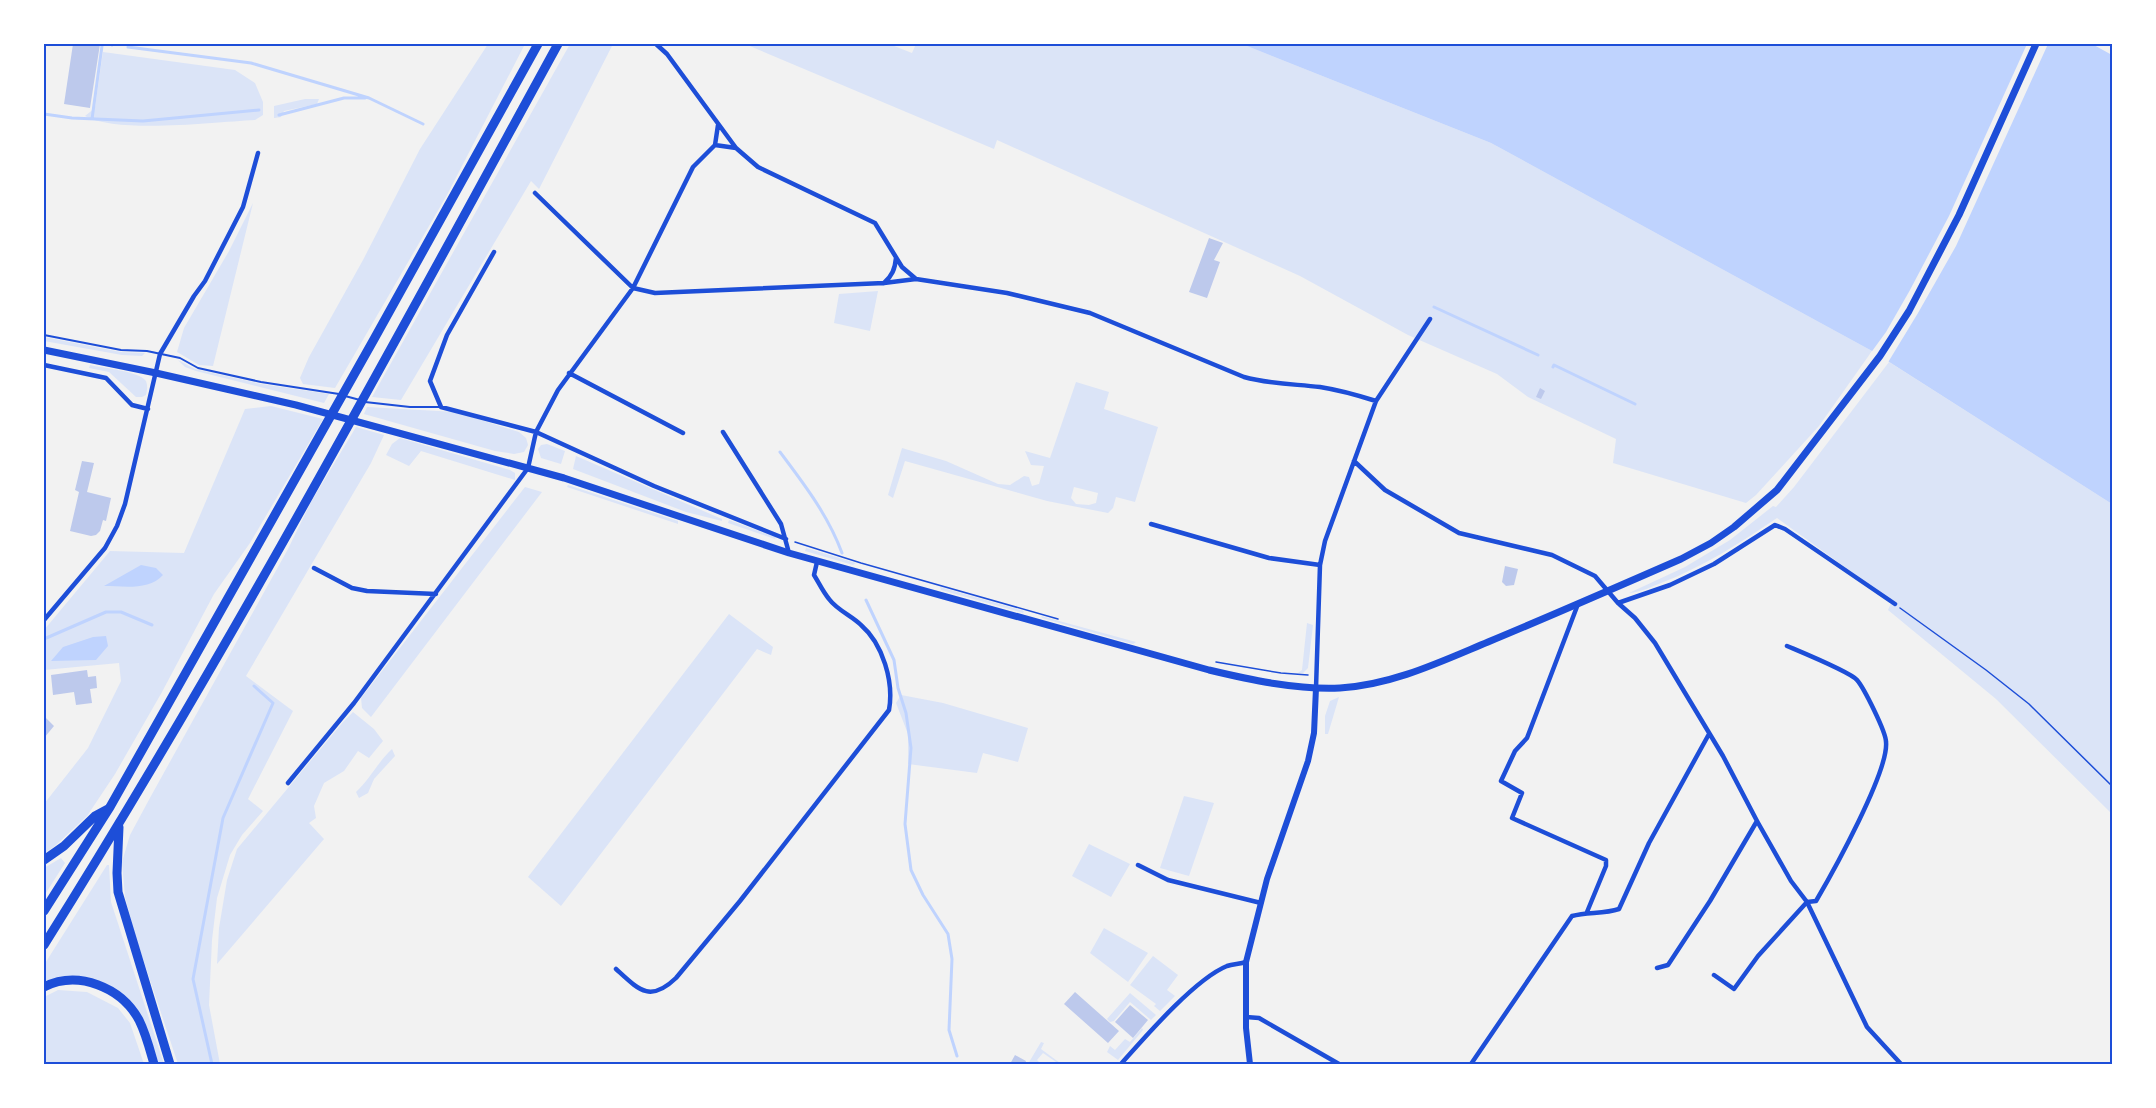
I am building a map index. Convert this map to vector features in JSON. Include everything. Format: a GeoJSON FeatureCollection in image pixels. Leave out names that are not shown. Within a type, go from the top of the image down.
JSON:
{"type":"FeatureCollection","features":[{"type":"Feature","properties":{"kind":"highway"},"geometry":{"type":"LineString","coordinates":[[44,911],[110,807],[373,342],[538,44]]}},
{"type":"Feature","properties":{"kind":"highway"},"geometry":{"type":"LineString","coordinates":[[44,945],[119,825],[324,467],[558,44]]}},
{"type":"Feature","properties":{"kind":"highway"},"geometry":{"type":"LineString","coordinates":[[44,860],[64,846],[95,816],[110,807]]}},
{"type":"Feature","properties":{"kind":"highway"},"geometry":{"type":"LineString","coordinates":[[119,825],[118,892],[170,1065]]}},
{"type":"Feature","properties":{"kind":"highway"},"geometry":{"type":"LineString","coordinates":[[44,987],[62,980],[80,981],[98,985],[115,993],[130,1006],[140,1022],[154,1065]]}},
{"type":"Feature","properties":{"kind":"main road"},"geometry":{"type":"LineString","coordinates":[[44,350],[296,405],[528,468],[817,562],[1209,670],[1248,679],[1316,688],[1341,688],[1384,681],[1423,668],[1578,604],[1681,559],[1711,543],[1754,512],[1777,490],[1862,380],[1908,311],[1959,215],[2036,44]]}},
{"type":"Feature","properties":{"kind":"street"},"geometry":{"type":"LineString","coordinates":[[656,44],[666,54],[736,148],[758,167],[875,223],[902,267],[916,279]]}},
{"type":"Feature","properties":{"kind":"street"},"geometry":{"type":"LineString","coordinates":[[288,783],[354,703],[528,468],[536,432],[569,374],[633,288],[693,167],[715,145],[718,125]]}},
{"type":"Feature","properties":{"kind":"street"},"geometry":{"type":"LineString","coordinates":[[715,145],[736,148]]}},
{"type":"Feature","properties":{"kind":"street"},"geometry":{"type":"LineString","coordinates":[[44,620],[105,548],[117,526],[125,504],[160,354],[205,281],[243,207],[258,153]]}},
{"type":"Feature","properties":{"kind":"street"},"geometry":{"type":"LineString","coordinates":[[535,193],[633,288],[655,293],[884,283],[916,279],[1007,293],[1090,313],[1262,383],[1319,387],[1351,393],[1376,401]]}},
{"type":"Feature","properties":{"kind":"street"},"geometry":{"type":"LineString","coordinates":[[494,252],[447,335],[430,381],[441,407],[464,411],[536,432],[654,486],[786,539]]}},
{"type":"Feature","properties":{"kind":"street"},"geometry":{"type":"LineString","coordinates":[[884,283],[890,278],[895,268],[896,258]]}},
{"type":"Feature","properties":{"kind":"street"},"geometry":{"type":"LineString","coordinates":[[1251,1065],[1246,1017],[1246,962],[1267,879],[1308,761],[1314,734],[1320,565],[1325,541],[1376,401],[1430,319]]}},
{"type":"Feature","properties":{"kind":"street"},"geometry":{"type":"LineString","coordinates":[[44,365],[106,378],[132,405],[148,409]]}},
{"type":"Feature","properties":{"kind":"street"},"geometry":{"type":"LineString","coordinates":[[569,374],[683,433]]}},
{"type":"Feature","properties":{"kind":"street"},"geometry":{"type":"LineString","coordinates":[[723,432],[781,524],[789,553]]}},
{"type":"Feature","properties":{"kind":"street"},"geometry":{"type":"LineString","coordinates":[[1354,461],[1385,490],[1459,533],[1552,555],[1595,576],[1618,603],[1635,618],[1655,644],[1723,756],[1757,821],[1791,880],[1807,902],[1867,1027],[1901,1065]]}},
{"type":"Feature","properties":{"kind":"street"},"geometry":{"type":"LineString","coordinates":[[1150,524],[1269,558],[1320,565]]}},
{"type":"Feature","properties":{"kind":"street"},"geometry":{"type":"LineString","coordinates":[[1618,603],[1670,585],[1714,564],[1775,525],[1785,529],[1895,604]]}},
{"type":"Feature","properties":{"kind":"street"},"geometry":{"type":"LineString","coordinates":[[616,969],[637,988],[646,992],[659,991],[676,978],[740,901],[889,710],[891,697],[887,670],[875,641],[862,626],[829,601],[814,575],[817,562]]}},
{"type":"Feature","properties":{"kind":"street"},"geometry":{"type":"LineString","coordinates":[[314,568],[352,588],[367,591],[436,594]]}},
{"type":"Feature","properties":{"kind":"street"},"geometry":{"type":"LineString","coordinates":[[1578,604],[1527,738],[1515,751],[1501,782],[1522,793],[1512,818],[1606,861],[1587,912]]}},
{"type":"Feature","properties":{"kind":"street"},"geometry":{"type":"LineString","coordinates":[[1714,975],[1734,989],[1758,956],[1807,902],[1816,901],[1836,866],[1880,772],[1886,742],[1857,679],[1787,646]]}},
{"type":"Feature","properties":{"kind":"street"},"geometry":{"type":"LineString","coordinates":[[1471,1065],[1572,916],[1587,912],[1607,913],[1619,909],[1649,843],[1709,734]]}},
{"type":"Feature","properties":{"kind":"street"},"geometry":{"type":"LineString","coordinates":[[1656,968],[1668,965],[1710,901],[1757,821]]}},
{"type":"Feature","properties":{"kind":"street"},"geometry":{"type":"LineString","coordinates":[[1138,865],[1168,880],[1261,903]]}},
{"type":"Feature","properties":{"kind":"street"},"geometry":{"type":"LineString","coordinates":[[1121,1065],[1171,1011],[1208,978],[1228,966],[1246,962]]}},
{"type":"Feature","properties":{"kind":"street"},"geometry":{"type":"LineString","coordinates":[[1246,1017],[1259,1018],[1339,1065]]}},
{"type":"Feature","properties":{"kind":"lane"},"geometry":{"type":"LineString","coordinates":[[44,335],[121,350],[147,351],[180,358],[198,368],[261,382],[329,391],[375,404],[441,407]]}},
{"type":"Feature","properties":{"kind":"path"},"geometry":{"type":"LineString","coordinates":[[786,539],[861,563],[1066,621]]}},
{"type":"Feature","properties":{"kind":"path"},"geometry":{"type":"LineString","coordinates":[[1895,604],[1986,670],[2029,705],[2112,786]]}},
{"type":"Feature","properties":{"kind":"path"},"geometry":{"type":"LineString","coordinates":[[1211,661],[1281,674],[1309,675]]}},
{"type":"Feature","properties":{"kind":"shaded area"},"geometry":{"type":"Polygon","coordinates":[[[488,44],[525,44],[447,195],[335,388],[303,384],[300,378],[309,357],[363,260],[420,149],[488,44]]]}},
{"type":"Feature","properties":{"kind":"shaded area"},"geometry":{"type":"Polygon","coordinates":[[[570,44],[613,44],[539,189],[531,181],[401,400],[372,397],[570,44]]]}},
{"type":"Feature","properties":{"kind":"shaded area"},"geometry":{"type":"Polygon","coordinates":[[[745,44],[889,44],[912,53],[916,44],[1242,44],[1491,143],[1872,351],[1819,426],[1746,503],[1613,463],[1616,439],[1528,397],[1497,374],[1408,335],[1300,276],[997,140],[994,149],[745,44]]]}},
{"type":"Feature","properties":{"kind":"shaded area"},"geometry":{"type":"Polygon","coordinates":[[[103,52],[235,70],[255,83],[263,102],[263,115],[255,120],[167,126],[119,124],[85,116],[95,108],[103,52]]]}},
{"type":"Feature","properties":{"kind":"shaded area"},"geometry":{"type":"Polygon","coordinates":[[[305,99],[319,99],[317,104],[284,111],[281,117],[274,118],[274,106],[305,99]]]}},
{"type":"Feature","properties":{"kind":"shaded area"},"geometry":{"type":"Polygon","coordinates":[[[253,203],[213,366],[199,365],[177,352],[184,328],[229,251],[253,203]]]}},
{"type":"Feature","properties":{"kind":"shaded area"},"geometry":{"type":"Polygon","coordinates":[[[878,291],[870,331],[834,323],[839,294],[878,291]]]}},
{"type":"Feature","properties":{"kind":"shaded area"},"geometry":{"type":"Polygon","coordinates":[[[44,337],[121,352],[145,353],[142,356],[122,355],[44,341],[44,337]]]}},
{"type":"Feature","properties":{"kind":"shaded area"},"geometry":{"type":"Polygon","coordinates":[[[178,360],[195,369],[261,384],[329,394],[324,403],[196,371],[185,367],[178,360]]]}},
{"type":"Feature","properties":{"kind":"shaded area"},"geometry":{"type":"Polygon","coordinates":[[[1889,362],[2112,504],[2112,814],[1996,699],[1888,610],[1892,601],[1777,518],[1692,570],[1638,592],[1629,593],[1685,567],[1730,540],[1773,506],[1776,507],[1794,487],[1889,362]]]}},
{"type":"Feature","properties":{"kind":"shaded area"},"geometry":{"type":"Polygon","coordinates":[[[90,365],[128,372],[142,378],[147,383],[146,395],[136,397],[109,372],[89,368],[90,365]]]}},
{"type":"Feature","properties":{"kind":"shaded area"},"geometry":{"type":"Polygon","coordinates":[[[1076,382],[1109,392],[1104,409],[1158,427],[1135,502],[1116,497],[1113,508],[1108,513],[1047,501],[905,461],[893,498],[888,495],[902,448],[946,461],[998,484],[1010,485],[1024,476],[1029,477],[1032,486],[1039,484],[1044,466],[1031,465],[1025,451],[1050,458],[1076,382]],[[1074,487],[1071,498],[1076,504],[1089,505],[1096,503],[1098,493],[1074,487]]]}},
{"type":"Feature","properties":{"kind":"shaded area"},"geometry":{"type":"Polygon","coordinates":[[[271,406],[323,419],[250,543],[214,594],[115,774],[87,816],[44,854],[44,804],[88,748],[121,681],[119,663],[44,670],[44,630],[110,551],[184,553],[245,409],[271,406]]]}},
{"type":"Feature","properties":{"kind":"shaded area"},"geometry":{"type":"Polygon","coordinates":[[[367,407],[456,412],[519,432],[526,438],[528,445],[524,452],[514,454],[495,451],[364,414],[367,407]]]}},
{"type":"Feature","properties":{"kind":"shaded area"},"geometry":{"type":"Polygon","coordinates":[[[356,427],[384,435],[371,463],[246,676],[293,711],[248,799],[263,811],[242,835],[230,855],[217,898],[212,940],[209,1005],[220,1064],[178,1064],[135,935],[125,897],[122,862],[130,835],[288,549],[311,502],[356,427]]]}},
{"type":"Feature","properties":{"kind":"shaded area"},"geometry":{"type":"Polygon","coordinates":[[[400,438],[510,470],[515,473],[515,480],[421,451],[409,466],[386,455],[392,444],[400,438]]]}},
{"type":"Feature","properties":{"kind":"shaded area"},"geometry":{"type":"Polygon","coordinates":[[[547,444],[565,451],[561,464],[541,458],[538,449],[541,445],[547,444]]]}},
{"type":"Feature","properties":{"kind":"shaded area"},"geometry":{"type":"Polygon","coordinates":[[[576,456],[722,519],[722,521],[686,512],[573,469],[576,456]]]}},
{"type":"Feature","properties":{"kind":"shaded area"},"geometry":{"type":"Polygon","coordinates":[[[568,485],[678,521],[678,524],[567,487],[568,485]]]}},
{"type":"Feature","properties":{"kind":"shaded area"},"geometry":{"type":"Polygon","coordinates":[[[525,487],[542,492],[371,717],[362,708],[361,698],[525,487]]]}},
{"type":"Feature","properties":{"kind":"shaded area"},"geometry":{"type":"Polygon","coordinates":[[[729,520],[776,537],[775,539],[728,523],[729,520]]]}},
{"type":"Feature","properties":{"kind":"shaded area"},"geometry":{"type":"Polygon","coordinates":[[[806,548],[856,563],[853,565],[805,551],[806,548]]]}},
{"type":"Feature","properties":{"kind":"shaded area"},"geometry":{"type":"Polygon","coordinates":[[[940,587],[1024,611],[1023,613],[941,590],[940,587]]]}},
{"type":"Feature","properties":{"kind":"shaded area"},"geometry":{"type":"Polygon","coordinates":[[[729,614],[773,647],[771,655],[757,649],[561,906],[528,877],[729,614]]]}},
{"type":"Feature","properties":{"kind":"shaded area"},"geometry":{"type":"Polygon","coordinates":[[[1041,616],[1136,642],[1133,644],[1041,616]]]}},
{"type":"Feature","properties":{"kind":"shaded area"},"geometry":{"type":"Polygon","coordinates":[[[1307,623],[1313,625],[1308,668],[1303,673],[1298,673],[1302,670],[1307,623]]]}},
{"type":"Feature","properties":{"kind":"shaded area"},"geometry":{"type":"Polygon","coordinates":[[[901,695],[943,703],[1028,728],[1018,762],[983,753],[977,773],[908,764],[908,734],[896,703],[901,695]]]}},
{"type":"Feature","properties":{"kind":"shaded area"},"geometry":{"type":"Polygon","coordinates":[[[1339,697],[1328,734],[1325,734],[1325,716],[1330,701],[1339,697]]]}},
{"type":"Feature","properties":{"kind":"shaded area"},"geometry":{"type":"Polygon","coordinates":[[[353,712],[374,729],[383,741],[369,758],[358,751],[344,771],[324,783],[314,806],[316,818],[309,823],[324,839],[217,964],[219,928],[227,880],[237,849],[353,712]]]}},
{"type":"Feature","properties":{"kind":"shaded area"},"geometry":{"type":"Polygon","coordinates":[[[392,749],[395,756],[374,779],[368,793],[359,798],[356,792],[392,749]]]}},
{"type":"Feature","properties":{"kind":"shaded area"},"geometry":{"type":"Polygon","coordinates":[[[1184,796],[1214,803],[1189,876],[1160,868],[1184,796]]]}},
{"type":"Feature","properties":{"kind":"shaded area"},"geometry":{"type":"Polygon","coordinates":[[[1089,844],[1130,864],[1111,897],[1072,876],[1089,844]]]}},
{"type":"Feature","properties":{"kind":"shaded area"},"geometry":{"type":"Polygon","coordinates":[[[61,858],[65,863],[44,896],[44,868],[61,858]]]}},
{"type":"Feature","properties":{"kind":"shaded area"},"geometry":{"type":"Polygon","coordinates":[[[109,865],[111,902],[164,1064],[159,1064],[146,1025],[105,985],[44,983],[44,965],[109,865]]]}},
{"type":"Feature","properties":{"kind":"shaded area"},"geometry":{"type":"Polygon","coordinates":[[[1104,928],[1148,953],[1128,982],[1090,953],[1104,928]]]}},
{"type":"Feature","properties":{"kind":"shaded area"},"geometry":{"type":"Polygon","coordinates":[[[1153,956],[1178,975],[1167,990],[1175,996],[1160,1011],[1154,1006],[1156,1004],[1130,985],[1153,956]]]}},
{"type":"Feature","properties":{"kind":"shaded area"},"geometry":{"type":"Polygon","coordinates":[[[58,990],[87,992],[118,1008],[130,1023],[144,1064],[44,1064],[44,997],[58,990]]]}},
{"type":"Feature","properties":{"kind":"shaded area"},"geometry":{"type":"Polygon","coordinates":[[[1130,993],[1156,1015],[1151,1020],[1130,1002],[1114,1021],[1110,1022],[1107,1019],[1130,993]]]}},
{"type":"Feature","properties":{"kind":"shaded area"},"geometry":{"type":"Polygon","coordinates":[[[1142,1028],[1143,1030],[1118,1060],[1107,1052],[1110,1046],[1115,1050],[1125,1039],[1130,1042],[1142,1028]]]}},
{"type":"Feature","properties":{"kind":"shaded area"},"geometry":{"type":"Polygon","coordinates":[[[1041,1042],[1044,1043],[1041,1049],[1059,1064],[1043,1053],[1037,1060],[1039,1062],[1037,1064],[1028,1064],[1041,1042]]]}},
{"type":"Feature","properties":{"kind":"water"},"geometry":{"type":"Polygon","coordinates":[[[1242,44],[2092,44],[2112,55],[2112,504],[1872,351],[1491,143],[1242,44]]]}},
{"type":"Feature","properties":{"kind":"water"},"geometry":{"type":"Polygon","coordinates":[[[141,565],[156,568],[163,575],[143,586],[104,586],[141,565]]]}},
{"type":"Feature","properties":{"kind":"water"},"geometry":{"type":"Polygon","coordinates":[[[106,636],[108,646],[96,660],[51,661],[63,647],[93,637],[106,636]]]}},
{"type":"Feature","properties":{"kind":"pier"},"geometry":{"type":"Polygon","coordinates":[[[2027,44],[2048,44],[1956,246],[1887,364],[1870,354],[1886,332],[1949,216],[2027,44]]]}},
{"type":"Feature","properties":{"kind":"building"},"geometry":{"type":"Polygon","coordinates":[[[73,44],[100,44],[90,108],[64,104],[73,44]]]}},
{"type":"Feature","properties":{"kind":"building"},"geometry":{"type":"Polygon","coordinates":[[[1209,238],[1223,243],[1214,260],[1220,262],[1207,298],[1189,292],[1209,238]]]}},
{"type":"Feature","properties":{"kind":"building"},"geometry":{"type":"Polygon","coordinates":[[[1540,388],[1545,391],[1541,399],[1536,397],[1540,388]]]}},
{"type":"Feature","properties":{"kind":"building"},"geometry":{"type":"Polygon","coordinates":[[[82,461],[94,463],[87,492],[111,498],[106,521],[103,520],[100,531],[96,535],[91,536],[70,531],[79,492],[75,490],[82,461]]]}},
{"type":"Feature","properties":{"kind":"building"},"geometry":{"type":"Polygon","coordinates":[[[1505,566],[1518,569],[1514,585],[1506,586],[1502,582],[1505,566]]]}},
{"type":"Feature","properties":{"kind":"building"},"geometry":{"type":"Polygon","coordinates":[[[87,670],[88,677],[96,676],[97,688],[90,689],[92,703],[76,705],[74,692],[53,695],[51,675],[87,670]]]}},
{"type":"Feature","properties":{"kind":"building"},"geometry":{"type":"Polygon","coordinates":[[[44,716],[54,726],[44,738],[44,716]]]}},
{"type":"Feature","properties":{"kind":"building"},"geometry":{"type":"Polygon","coordinates":[[[1075,992],[1119,1031],[1108,1043],[1064,1004],[1075,992]]]}},
{"type":"Feature","properties":{"kind":"building"},"geometry":{"type":"Polygon","coordinates":[[[1130,1005],[1148,1020],[1133,1038],[1115,1022],[1130,1005]]]}},
{"type":"Feature","properties":{"kind":"building"},"geometry":{"type":"Polygon","coordinates":[[[1015,1055],[1026,1061],[1025,1064],[1010,1064],[1015,1055]]]}},
{"type":"Feature","properties":{"kind":"waterway"},"geometry":{"type":"LineString","coordinates":[[92,119],[102,46]]}},
{"type":"Feature","properties":{"kind":"waterway"},"geometry":{"type":"LineString","coordinates":[[128,47],[251,63],[369,98],[423,124]]}},
{"type":"Feature","properties":{"kind":"waterway"},"geometry":{"type":"LineString","coordinates":[[279,115],[344,98],[365,98]]}},
{"type":"Feature","properties":{"kind":"waterway"},"geometry":{"type":"LineString","coordinates":[[44,114],[72,118],[143,121],[259,110]]}},
{"type":"Feature","properties":{"kind":"waterway"},"geometry":{"type":"LineString","coordinates":[[1434,307],[1538,355]]}},
{"type":"Feature","properties":{"kind":"waterway"},"geometry":{"type":"LineString","coordinates":[[1553,367],[1554,365],[1635,404]]}},
{"type":"Feature","properties":{"kind":"waterway"},"geometry":{"type":"LineString","coordinates":[[780,452],[823,513],[842,553]]}},
{"type":"Feature","properties":{"kind":"waterway"},"geometry":{"type":"LineString","coordinates":[[866,600],[894,660],[898,688],[906,713],[911,748],[905,824],[911,870],[923,895],[948,934],[952,959],[949,1030],[957,1056]]}},
{"type":"Feature","properties":{"kind":"waterway"},"geometry":{"type":"LineString","coordinates":[[44,639],[106,612],[121,612],[152,625]]}},
{"type":"Feature","properties":{"kind":"waterway"},"geometry":{"type":"LineString","coordinates":[[212,1064],[193,979],[223,818],[273,703],[254,686]]}}]}
